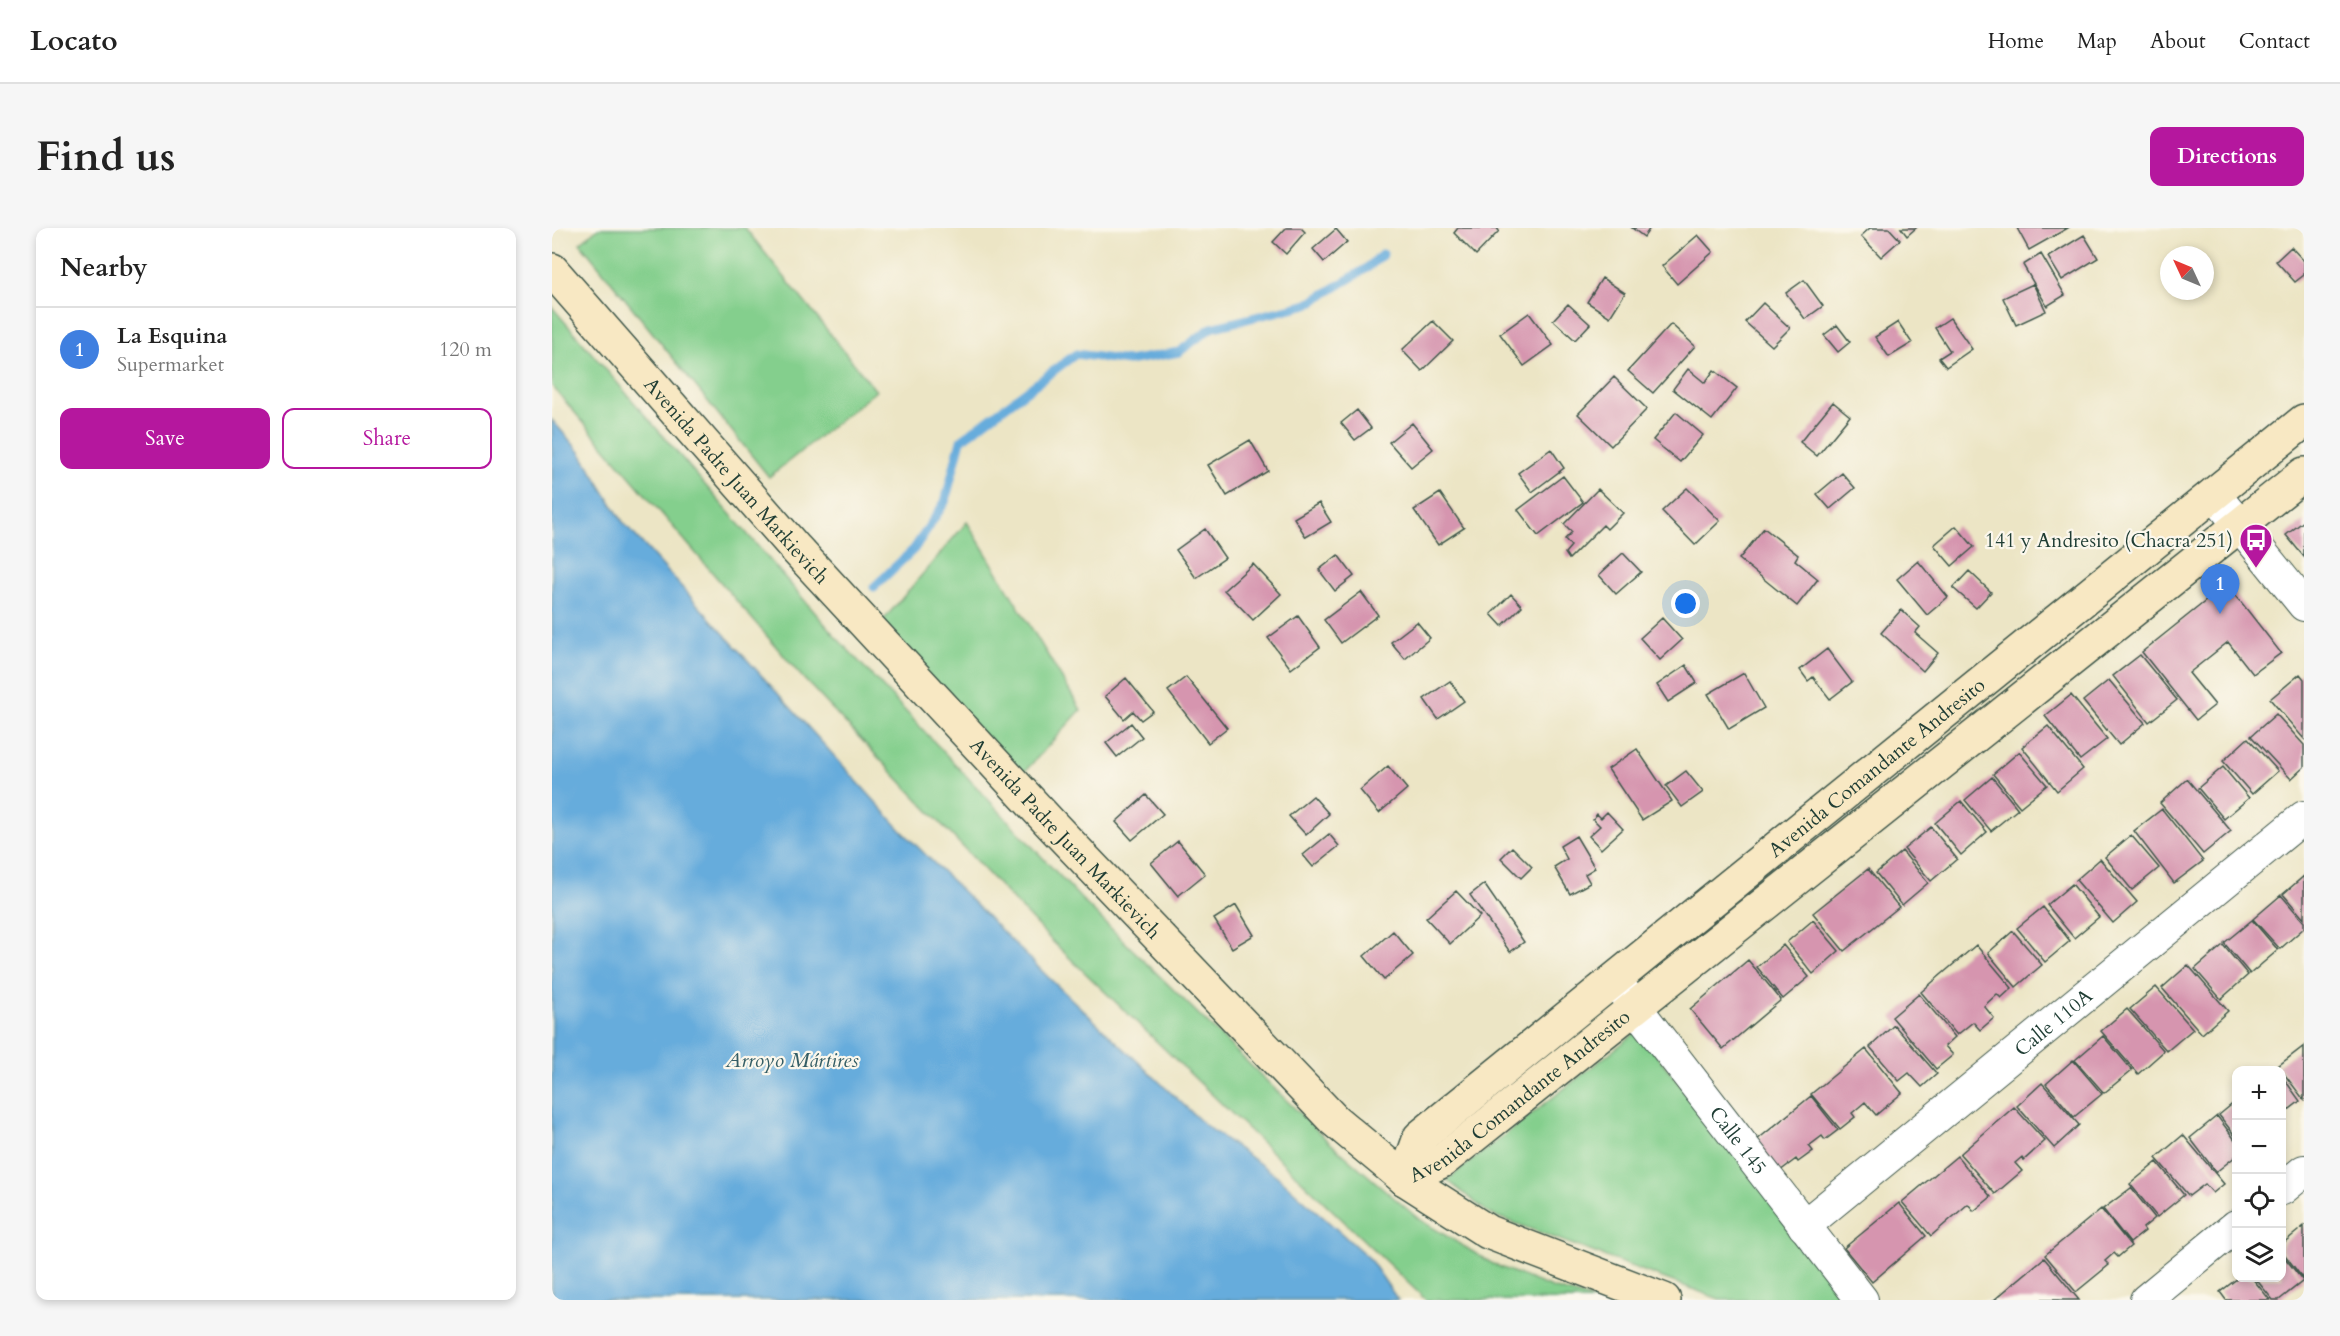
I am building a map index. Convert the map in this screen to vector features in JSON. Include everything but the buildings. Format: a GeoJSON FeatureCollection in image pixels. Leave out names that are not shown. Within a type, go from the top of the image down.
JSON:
{"type":"FeatureCollection","features":[{"type":"Feature","properties":{"kind":"main road","name":"Avenida Padre Juan Markievich"},"geometry":{"type":"LineString","coordinates":[[552,270],[796,549],[1050,824],[1334,1120],[1405,1179],[1488,1232],[1664,1300]]}},
{"type":"Feature","properties":{"kind":"main road","name":"Avenida Comandante Andresito"},"geometry":{"type":"LineString","coordinates":[[1405,1179],[1420,1137],[2304,421]]}},
{"type":"Feature","properties":{"kind":"main road","name":"Avenida Comandante Andresito"},"geometry":{"type":"LineString","coordinates":[[1405,1179],[1442,1161],[2304,474]]}},
{"type":"Feature","properties":{"kind":"street"},"geometry":{"type":"LineString","coordinates":[[2214,494],[2304,604]]}},
{"type":"Feature","properties":{"kind":"street","name":"Calle 110A"},"geometry":{"type":"LineString","coordinates":[[1804,1226],[2304,817]]}},
{"type":"Feature","properties":{"kind":"street","name":"Calle 145"},"geometry":{"type":"LineString","coordinates":[[1615,981],[1862,1300]]}},
{"type":"Feature","properties":{"kind":"street"},"geometry":{"type":"LineString","coordinates":[[2286,1186],[2304,1171]]}},
{"type":"Feature","properties":{"kind":"street"},"geometry":{"type":"LineString","coordinates":[[2146,1300],[2234,1228]]}},
{"type":"Feature","properties":{"kind":"green space"},"geometry":{"type":"Polygon","coordinates":[[[598,228],[745,228],[876,391],[769,477],[580,243],[598,228]]]}},
{"type":"Feature","properties":{"kind":"green space"},"geometry":{"type":"Polygon","coordinates":[[[552,307],[836,637],[1087,905],[1329,1142],[1420,1220],[1493,1264],[1552,1288],[1596,1300],[1426,1300],[1051,940],[803,678],[552,386],[552,307]]]}},
{"type":"Feature","properties":{"kind":"green space"},"geometry":{"type":"Polygon","coordinates":[[[967,522],[1081,710],[1017,780],[880,624],[967,522]]]}},
{"type":"Feature","properties":{"kind":"green space"},"geometry":{"type":"Polygon","coordinates":[[[1638,1031],[1849,1300],[1722,1300],[1490,1214],[1447,1180],[1638,1031]]]}},
{"type":"Feature","properties":{"kind":"water","name":"Arroyo Mártires"},"geometry":{"type":"Polygon","coordinates":[[[552,420],[580,452],[623,522],[901,830],[1048,977],[1205,1125],[1277,1176],[1369,1258],[1398,1300],[552,1300],[552,420]]]}},
{"type":"Feature","properties":{"kind":"waterway"},"geometry":{"type":"LineString","coordinates":[[874,587],[914,549],[945,502],[961,440],[1076,354],[1128,361],[1179,352],[1211,328],[1308,304],[1367,268],[1383,254]]}},
{"type":"Feature","properties":{"kind":"place","name":"141 y Andresito (Chacra 251)"},"geometry":{"type":"Point","coordinates":[2256,569]}},
{"type":"Feature","properties":{"kind":"place","name":"La Esquina"},"geometry":{"type":"Point","coordinates":[2220,614]}}]}
